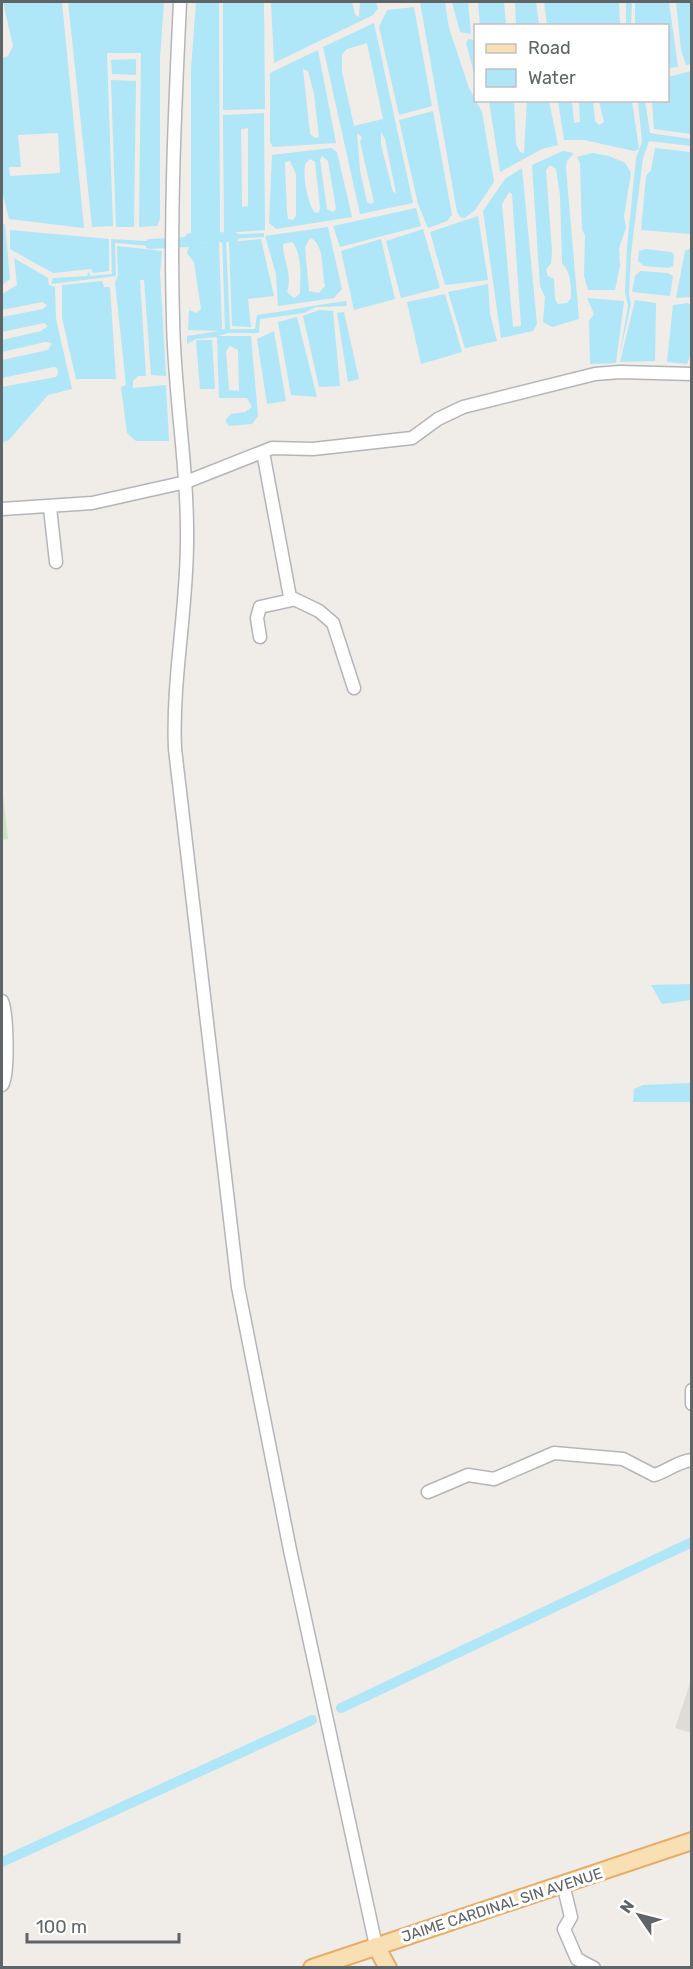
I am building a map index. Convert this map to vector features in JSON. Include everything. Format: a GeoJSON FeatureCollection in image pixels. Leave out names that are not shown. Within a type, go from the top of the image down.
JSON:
{"type":"FeatureCollection","features":[{"type":"Feature","properties":{"kind":"main road","name":"JAIME CARDINAL SIN AVENUE"},"geometry":{"type":"LineString","coordinates":[[312,1968],[692,1841]]}},
{"type":"Feature","properties":{"kind":"main road"},"geometry":{"type":"LineString","coordinates":[[376,1947],[388,1968]]}},
{"type":"Feature","properties":{"kind":"street"},"geometry":{"type":"LineString","coordinates":[[180,2],[173,320],[186,482],[188,542],[173,726],[238,1287],[292,1562],[376,1947]]}},
{"type":"Feature","properties":{"kind":"street"},"geometry":{"type":"LineString","coordinates":[[2,509],[50,508],[92,503],[186,482],[272,448],[313,449],[412,438],[438,419],[463,407],[595,374],[620,372],[692,374]]}},
{"type":"Feature","properties":{"kind":"street"},"geometry":{"type":"LineString","coordinates":[[263,452],[292,600]]}},
{"type":"Feature","properties":{"kind":"street"},"geometry":{"type":"LineString","coordinates":[[50,508],[56,562]]}},
{"type":"Feature","properties":{"kind":"street"},"geometry":{"type":"LineString","coordinates":[[261,638],[257,618],[260,607],[292,600],[319,611],[333,623],[354,688]]}},
{"type":"Feature","properties":{"kind":"street"},"geometry":{"type":"LineString","coordinates":[[2,1001],[7,1018],[4,1041],[6,1077],[2,1085]]}},
{"type":"Feature","properties":{"kind":"street"},"geometry":{"type":"LineString","coordinates":[[692,1390],[692,1404]]}},
{"type":"Feature","properties":{"kind":"street"},"geometry":{"type":"LineString","coordinates":[[428,1492],[468,1475],[494,1479],[554,1453],[623,1459],[654,1475],[668,1470],[677,1461],[692,1460]]}},
{"type":"Feature","properties":{"kind":"street"},"geometry":{"type":"LineString","coordinates":[[563,1884],[571,1917],[564,1929],[577,1959],[594,1968]]}},
{"type":"Feature","properties":{"kind":"shaded area"},"geometry":{"type":"Polygon","coordinates":[[[691,1680],[691,1733],[675,1728],[691,1680]]]}},
{"type":"Feature","properties":{"kind":"green space"},"geometry":{"type":"Polygon","coordinates":[[[2,786],[8,839],[2,840],[2,786]]]}},
{"type":"Feature","properties":{"kind":"water"},"geometry":{"type":"Polygon","coordinates":[[[3,2],[62,2],[84,228],[9,219],[2,191],[2,58],[8,56],[13,46],[3,2]],[[58,133],[18,135],[21,167],[9,167],[10,176],[60,173],[58,133]]]}},
{"type":"Feature","properties":{"kind":"water"},"geometry":{"type":"Polygon","coordinates":[[[68,2],[164,2],[160,58],[160,219],[157,226],[139,227],[141,53],[107,53],[113,226],[92,227],[68,2]]]}},
{"type":"Feature","properties":{"kind":"water"},"geometry":{"type":"Polygon","coordinates":[[[196,2],[219,2],[220,235],[191,235],[191,69],[196,2]]]}},
{"type":"Feature","properties":{"kind":"water"},"geometry":{"type":"Polygon","coordinates":[[[223,2],[264,2],[265,109],[223,110],[223,2]]]}},
{"type":"Feature","properties":{"kind":"water"},"geometry":{"type":"Polygon","coordinates":[[[271,2],[352,2],[355,15],[359,17],[360,2],[376,2],[378,8],[373,15],[274,63],[271,2]]]}},
{"type":"Feature","properties":{"kind":"water"},"geometry":{"type":"Polygon","coordinates":[[[420,2],[445,2],[449,28],[469,88],[474,102],[477,102],[482,112],[494,182],[475,210],[465,218],[460,217],[457,212],[420,2]]]}},
{"type":"Feature","properties":{"kind":"water"},"geometry":{"type":"Polygon","coordinates":[[[452,2],[468,2],[471,34],[460,32],[452,2]]]}},
{"type":"Feature","properties":{"kind":"water"},"geometry":{"type":"Polygon","coordinates":[[[478,2],[504,2],[506,24],[480,24],[478,2]]]}},
{"type":"Feature","properties":{"kind":"water"},"geometry":{"type":"Polygon","coordinates":[[[515,2],[536,2],[539,24],[516,24],[515,2]]]}},
{"type":"Feature","properties":{"kind":"water"},"geometry":{"type":"Polygon","coordinates":[[[544,2],[619,2],[620,24],[547,24],[544,2]]]}},
{"type":"Feature","properties":{"kind":"water"},"geometry":{"type":"Polygon","coordinates":[[[626,2],[632,2],[631,24],[626,24],[626,2]]]}},
{"type":"Feature","properties":{"kind":"water"},"geometry":{"type":"Polygon","coordinates":[[[635,2],[669,2],[678,67],[669,68],[669,24],[635,24],[635,2]]]}},
{"type":"Feature","properties":{"kind":"water"},"geometry":{"type":"Polygon","coordinates":[[[676,2],[691,2],[691,64],[686,65],[681,50],[676,2]]]}},
{"type":"Feature","properties":{"kind":"water"},"geometry":{"type":"Polygon","coordinates":[[[414,7],[432,106],[399,115],[379,27],[387,10],[414,7]]]}},
{"type":"Feature","properties":{"kind":"water"},"geometry":{"type":"Polygon","coordinates":[[[374,23],[413,203],[360,214],[323,47],[374,23]],[[367,43],[347,49],[342,54],[342,72],[354,126],[383,119],[367,43]],[[381,132],[381,145],[393,192],[396,193],[385,139],[381,132]],[[357,133],[360,170],[367,202],[371,204],[374,202],[360,142],[362,137],[357,133]]]}},
{"type":"Feature","properties":{"kind":"water"},"geometry":{"type":"Polygon","coordinates":[[[468,39],[474,40],[474,72],[466,43],[468,39]]]}},
{"type":"Feature","properties":{"kind":"water"},"geometry":{"type":"Polygon","coordinates":[[[318,50],[336,143],[273,147],[270,142],[270,73],[318,50]],[[303,69],[310,134],[315,138],[319,137],[314,94],[308,71],[303,69]]]}},
{"type":"Feature","properties":{"kind":"water"},"geometry":{"type":"Polygon","coordinates":[[[136,59],[136,75],[112,74],[111,60],[136,59]]]}},
{"type":"Feature","properties":{"kind":"water"},"geometry":{"type":"Polygon","coordinates":[[[691,71],[691,134],[654,129],[652,102],[669,102],[669,77],[691,71]]]}},
{"type":"Feature","properties":{"kind":"water"},"geometry":{"type":"Polygon","coordinates":[[[111,80],[136,81],[134,227],[116,227],[111,80]]]}},
{"type":"Feature","properties":{"kind":"water"},"geometry":{"type":"Polygon","coordinates":[[[489,102],[514,102],[516,144],[520,152],[524,153],[527,102],[549,102],[558,145],[542,149],[500,172],[489,102]]]}},
{"type":"Feature","properties":{"kind":"water"},"geometry":{"type":"Polygon","coordinates":[[[558,102],[572,102],[574,123],[580,122],[579,102],[593,102],[595,121],[599,125],[604,122],[599,102],[632,102],[639,149],[634,151],[584,140],[564,140],[558,102]]]}},
{"type":"Feature","properties":{"kind":"water"},"geometry":{"type":"Polygon","coordinates":[[[638,102],[645,102],[650,133],[691,139],[691,146],[649,141],[643,158],[631,253],[629,295],[631,304],[619,358],[628,306],[625,292],[627,247],[636,158],[642,142],[638,102]]]}},
{"type":"Feature","properties":{"kind":"water"},"geometry":{"type":"Polygon","coordinates":[[[433,111],[452,215],[447,221],[428,228],[418,204],[399,120],[433,111]]]}},
{"type":"Feature","properties":{"kind":"water"},"geometry":{"type":"Polygon","coordinates":[[[264,113],[265,230],[224,233],[223,115],[264,113]],[[248,128],[241,129],[242,207],[248,206],[248,128]]]}},
{"type":"Feature","properties":{"kind":"water"},"geometry":{"type":"Polygon","coordinates":[[[331,148],[337,152],[352,217],[276,229],[269,223],[272,155],[331,148]],[[322,156],[320,160],[327,209],[333,212],[336,209],[328,161],[322,156]],[[310,159],[305,164],[308,195],[314,212],[319,213],[315,162],[310,159]],[[290,161],[285,162],[287,212],[288,219],[293,220],[296,216],[296,174],[290,161]]]}},
{"type":"Feature","properties":{"kind":"water"},"geometry":{"type":"Polygon","coordinates":[[[655,148],[691,152],[691,234],[641,230],[646,176],[651,170],[655,148]]]}},
{"type":"Feature","properties":{"kind":"water"},"geometry":{"type":"Polygon","coordinates":[[[563,151],[574,153],[567,161],[566,168],[579,319],[552,327],[543,322],[545,297],[540,286],[532,165],[563,151]],[[550,165],[546,170],[552,251],[551,263],[546,270],[548,276],[554,279],[555,299],[558,304],[567,303],[571,298],[571,284],[562,263],[560,195],[556,169],[550,165]]]}},
{"type":"Feature","properties":{"kind":"water"},"geometry":{"type":"Polygon","coordinates":[[[592,153],[609,156],[625,163],[631,173],[624,216],[626,228],[619,248],[620,266],[615,290],[588,290],[584,276],[585,235],[582,230],[580,163],[577,157],[592,153]]]}},
{"type":"Feature","properties":{"kind":"water"},"geometry":{"type":"Polygon","coordinates":[[[522,168],[537,324],[533,331],[501,338],[483,211],[505,179],[522,168]],[[509,192],[502,204],[513,327],[521,326],[512,194],[509,192]]]}},
{"type":"Feature","properties":{"kind":"water"},"geometry":{"type":"Polygon","coordinates":[[[416,208],[421,226],[340,247],[333,226],[416,208]]]}},
{"type":"Feature","properties":{"kind":"water"},"geometry":{"type":"Polygon","coordinates":[[[478,216],[488,280],[445,285],[430,232],[478,216]]]}},
{"type":"Feature","properties":{"kind":"water"},"geometry":{"type":"Polygon","coordinates":[[[5,224],[10,279],[2,285],[2,225],[5,224]]]}},
{"type":"Feature","properties":{"kind":"water"},"geometry":{"type":"Polygon","coordinates":[[[328,227],[342,289],[334,298],[278,306],[276,274],[265,236],[328,227]],[[310,238],[305,247],[309,291],[319,293],[325,286],[322,258],[318,245],[310,238]],[[292,242],[283,244],[283,250],[289,279],[287,292],[294,298],[300,294],[300,266],[296,247],[292,242]]]}},
{"type":"Feature","properties":{"kind":"water"},"geometry":{"type":"Polygon","coordinates":[[[423,229],[440,288],[401,298],[386,241],[423,229]]]}},
{"type":"Feature","properties":{"kind":"water"},"geometry":{"type":"Polygon","coordinates":[[[10,230],[109,239],[109,271],[93,273],[91,269],[53,273],[10,249],[10,230]]]}},
{"type":"Feature","properties":{"kind":"water"},"geometry":{"type":"Polygon","coordinates":[[[264,233],[264,237],[226,239],[230,329],[255,329],[257,315],[346,301],[347,306],[316,307],[304,313],[260,319],[259,333],[228,333],[218,336],[251,336],[258,416],[252,424],[229,426],[225,420],[231,414],[245,412],[252,407],[247,398],[219,398],[217,337],[196,339],[187,344],[187,336],[219,331],[188,330],[189,310],[197,313],[201,309],[194,262],[187,253],[190,243],[219,242],[222,330],[225,329],[222,235],[264,233]],[[230,346],[226,351],[229,390],[239,391],[238,350],[230,346]]]}},
{"type":"Feature","properties":{"kind":"water"},"geometry":{"type":"Polygon","coordinates":[[[111,239],[163,242],[163,247],[115,243],[116,276],[51,284],[53,278],[87,276],[89,271],[90,276],[112,274],[111,239]]]}},
{"type":"Feature","properties":{"kind":"water"},"geometry":{"type":"Polygon","coordinates":[[[261,239],[274,296],[248,299],[251,327],[232,326],[229,242],[261,239]]]}},
{"type":"Feature","properties":{"kind":"water"},"geometry":{"type":"Polygon","coordinates":[[[381,239],[395,299],[354,310],[341,251],[381,239]]]}},
{"type":"Feature","properties":{"kind":"water"},"geometry":{"type":"Polygon","coordinates":[[[117,246],[162,251],[160,273],[166,376],[151,375],[144,280],[140,280],[146,376],[138,376],[133,381],[133,388],[166,385],[169,441],[136,441],[127,433],[121,387],[126,385],[115,282],[118,275],[117,246]]]}},
{"type":"Feature","properties":{"kind":"water"},"geometry":{"type":"Polygon","coordinates":[[[691,248],[691,297],[676,298],[685,251],[691,248]]]}},
{"type":"Feature","properties":{"kind":"water"},"geometry":{"type":"Polygon","coordinates":[[[646,249],[671,252],[674,254],[673,266],[669,268],[644,266],[638,261],[639,251],[646,249]]]}},
{"type":"Feature","properties":{"kind":"water"},"geometry":{"type":"Polygon","coordinates":[[[14,258],[48,278],[49,285],[55,287],[56,319],[72,389],[48,395],[8,441],[2,442],[2,387],[56,377],[58,373],[57,368],[54,367],[2,378],[2,360],[48,350],[52,343],[45,342],[2,352],[2,340],[41,331],[48,326],[44,323],[2,332],[2,317],[43,309],[47,305],[42,302],[2,310],[2,294],[17,285],[14,258]]]}},
{"type":"Feature","properties":{"kind":"water"},"geometry":{"type":"Polygon","coordinates":[[[640,271],[668,273],[673,276],[670,296],[632,292],[635,276],[640,271]]]}},
{"type":"Feature","properties":{"kind":"water"},"geometry":{"type":"Polygon","coordinates":[[[102,281],[104,287],[110,287],[116,379],[76,379],[62,318],[62,285],[102,281]]]}},
{"type":"Feature","properties":{"kind":"water"},"geometry":{"type":"Polygon","coordinates":[[[488,284],[490,314],[497,341],[465,348],[448,292],[488,284]]]}},
{"type":"Feature","properties":{"kind":"water"},"geometry":{"type":"Polygon","coordinates":[[[445,294],[462,352],[421,364],[407,302],[445,294]]]}},
{"type":"Feature","properties":{"kind":"water"},"geometry":{"type":"Polygon","coordinates":[[[587,298],[624,301],[616,363],[590,364],[589,321],[594,314],[587,298]]]}},
{"type":"Feature","properties":{"kind":"water"},"geometry":{"type":"Polygon","coordinates":[[[635,300],[656,303],[655,361],[620,362],[635,300]]]}},
{"type":"Feature","properties":{"kind":"water"},"geometry":{"type":"Polygon","coordinates":[[[688,303],[691,305],[692,350],[687,364],[667,362],[673,305],[688,303]]]}},
{"type":"Feature","properties":{"kind":"water"},"geometry":{"type":"Polygon","coordinates":[[[319,310],[333,311],[340,386],[319,387],[303,316],[319,310]]]}},
{"type":"Feature","properties":{"kind":"water"},"geometry":{"type":"Polygon","coordinates":[[[344,312],[359,379],[348,382],[337,313],[344,312]]]}},
{"type":"Feature","properties":{"kind":"water"},"geometry":{"type":"Polygon","coordinates":[[[297,317],[317,397],[291,395],[278,322],[297,317]]]}},
{"type":"Feature","properties":{"kind":"water"},"geometry":{"type":"Polygon","coordinates":[[[274,331],[286,401],[267,404],[257,339],[274,331]]]}},
{"type":"Feature","properties":{"kind":"water"},"geometry":{"type":"Polygon","coordinates":[[[196,340],[212,340],[215,389],[200,389],[196,340]]]}},
{"type":"Feature","properties":{"kind":"water"},"geometry":{"type":"Polygon","coordinates":[[[691,984],[691,1000],[662,1004],[651,985],[691,984]]]}},
{"type":"Feature","properties":{"kind":"water"},"geometry":{"type":"Polygon","coordinates":[[[691,1083],[691,1102],[633,1102],[634,1089],[643,1085],[691,1083]]]}},
{"type":"Feature","properties":{"kind":"waterway"},"geometry":{"type":"LineString","coordinates":[[150,244],[187,242],[190,238],[234,237]]}},
{"type":"Feature","properties":{"kind":"waterway"},"geometry":{"type":"LineString","coordinates":[[341,1708],[692,1542]]}},
{"type":"Feature","properties":{"kind":"waterway"},"geometry":{"type":"LineString","coordinates":[[2,1862],[312,1720]]}}]}
